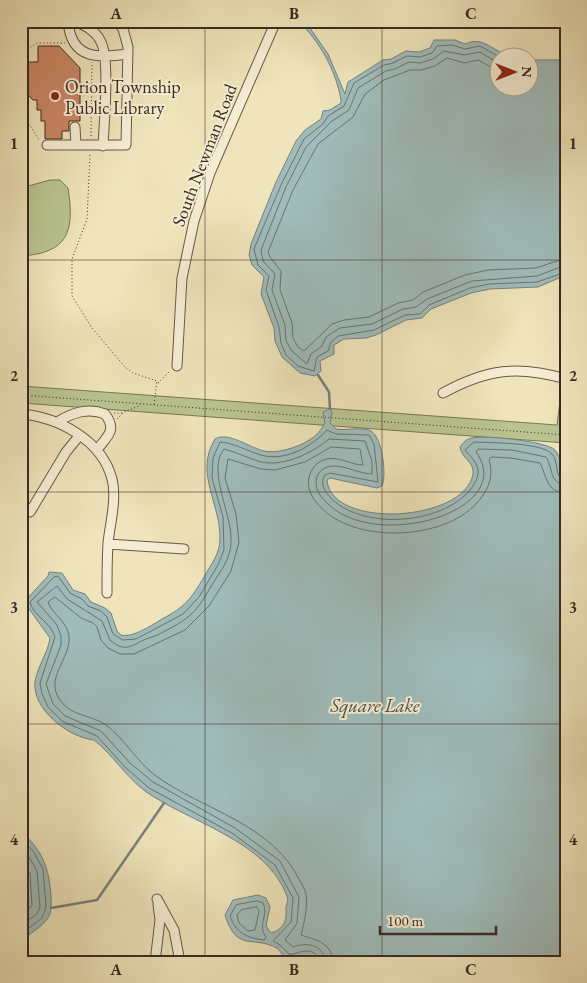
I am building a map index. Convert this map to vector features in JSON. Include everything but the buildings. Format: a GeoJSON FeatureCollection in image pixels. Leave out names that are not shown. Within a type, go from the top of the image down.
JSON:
{"type":"FeatureCollection","features":[{"type":"Feature","properties":{"kind":"street"},"geometry":{"type":"LineString","coordinates":[[68,21],[69,34],[82,51],[99,58],[128,54]]}},
{"type":"Feature","properties":{"kind":"street"},"geometry":{"type":"LineString","coordinates":[[75,21],[96,33],[101,41],[106,57],[103,146]]}},
{"type":"Feature","properties":{"kind":"street"},"geometry":{"type":"LineString","coordinates":[[47,145],[126,145],[128,47],[123,29],[117,21]]}},
{"type":"Feature","properties":{"kind":"street","name":"South Newman Road"},"geometry":{"type":"LineString","coordinates":[[177,366],[182,278],[194,221],[210,173],[276,21]]}},
{"type":"Feature","properties":{"kind":"street"},"geometry":{"type":"LineString","coordinates":[[75,127],[76,145]]}},
{"type":"Feature","properties":{"kind":"street"},"geometry":{"type":"LineString","coordinates":[[443,393],[484,374],[511,370],[539,372],[566,379]]}},
{"type":"Feature","properties":{"kind":"street"},"geometry":{"type":"LineString","coordinates":[[57,422],[76,412],[92,411],[105,414],[111,425],[109,437],[96,450]]}},
{"type":"Feature","properties":{"kind":"street"},"geometry":{"type":"LineString","coordinates":[[21,414],[57,422],[96,450],[104,461],[112,479],[107,593]]}},
{"type":"Feature","properties":{"kind":"street"},"geometry":{"type":"LineString","coordinates":[[30,512],[66,452],[79,436]]}},
{"type":"Feature","properties":{"kind":"street"},"geometry":{"type":"LineString","coordinates":[[108,544],[184,549]]}},
{"type":"Feature","properties":{"kind":"street"},"geometry":{"type":"LineString","coordinates":[[155,962],[160,920],[157,899],[174,930],[180,962]]}},
{"type":"Feature","properties":{"kind":"path"},"geometry":{"type":"LineString","coordinates":[[21,52],[38,43],[66,43],[64,38]]}},
{"type":"Feature","properties":{"kind":"path"},"geometry":{"type":"LineString","coordinates":[[87,61],[92,61],[90,145],[86,193],[88,211],[72,258],[72,296],[92,328],[120,362],[133,373],[156,380],[158,383]]}},
{"type":"Feature","properties":{"kind":"path"},"geometry":{"type":"LineString","coordinates":[[21,112],[39,140],[47,145]]}},
{"type":"Feature","properties":{"kind":"path"},"geometry":{"type":"LineString","coordinates":[[154,405],[158,383],[177,366]]}},
{"type":"Feature","properties":{"kind":"path"},"geometry":{"type":"LineString","coordinates":[[21,396],[566,435]]}},
{"type":"Feature","properties":{"kind":"path"},"geometry":{"type":"LineString","coordinates":[[111,425],[124,412],[142,404]]}},
{"type":"Feature","properties":{"kind":"green space"},"geometry":{"type":"Polygon","coordinates":[[[50,180],[60,180],[68,188],[70,203],[69,228],[65,237],[58,245],[37,254],[21,256],[21,188],[50,180]]]}},
{"type":"Feature","properties":{"kind":"green space"},"geometry":{"type":"Polygon","coordinates":[[[21,386],[557,425],[560,401],[566,401],[566,443],[21,403],[21,386]]]}},
{"type":"Feature","properties":{"kind":"water"},"geometry":{"type":"Polygon","coordinates":[[[298,21],[305,21],[328,54],[345,94],[348,82],[383,60],[391,59],[406,51],[419,52],[430,48],[434,40],[455,40],[465,44],[482,42],[494,48],[490,48],[490,98],[540,98],[540,60],[566,60],[566,275],[538,287],[490,289],[471,293],[431,309],[422,318],[406,320],[376,335],[366,338],[344,339],[334,345],[334,354],[320,361],[321,371],[315,376],[300,373],[282,357],[275,341],[274,328],[261,294],[264,277],[252,265],[249,255],[251,244],[276,182],[296,141],[305,130],[321,119],[323,111],[330,110],[341,103],[339,89],[326,57],[298,21]]]}},
{"type":"Feature","properties":{"kind":"water","name":"Square Lake"},"geometry":{"type":"Polygon","coordinates":[[[330,409],[332,412],[330,423],[336,429],[371,431],[381,448],[384,465],[382,486],[377,488],[330,478],[327,480],[334,496],[350,507],[373,513],[398,514],[424,510],[447,502],[465,490],[473,470],[460,447],[465,441],[470,439],[489,437],[528,441],[549,447],[555,450],[559,456],[566,478],[566,962],[316,962],[306,955],[289,961],[277,948],[268,944],[240,939],[230,927],[225,915],[233,900],[258,895],[266,898],[270,907],[266,926],[271,933],[283,925],[286,919],[287,896],[277,877],[262,860],[245,847],[225,834],[145,791],[94,740],[74,734],[64,728],[54,721],[40,703],[35,682],[50,638],[24,602],[48,576],[49,572],[62,573],[73,590],[85,594],[91,602],[111,613],[117,631],[121,635],[137,633],[153,624],[187,602],[215,559],[220,544],[219,526],[210,489],[207,464],[209,452],[215,439],[220,437],[233,438],[270,452],[284,450],[305,443],[317,434],[325,423],[323,412],[330,409]]]}},
{"type":"Feature","properties":{"kind":"water"},"geometry":{"type":"Polygon","coordinates":[[[21,832],[35,846],[44,861],[49,877],[51,905],[48,918],[21,941],[21,832]]]}},
{"type":"Feature","properties":{"kind":"waterway"},"geometry":{"type":"LineString","coordinates":[[318,375],[329,392],[330,409]]}},
{"type":"Feature","properties":{"kind":"waterway"},"geometry":{"type":"LineString","coordinates":[[51,908],[97,900],[164,803]]}},
{"type":"Feature","properties":{"kind":"place","name":"Orion Township Public Library"},"geometry":{"type":"Point","coordinates":[55,96]}}]}
